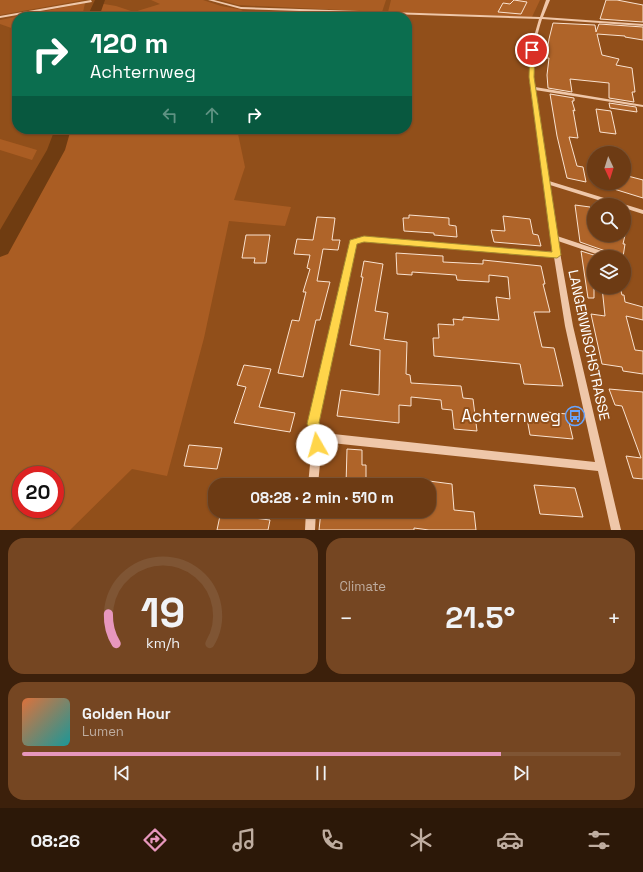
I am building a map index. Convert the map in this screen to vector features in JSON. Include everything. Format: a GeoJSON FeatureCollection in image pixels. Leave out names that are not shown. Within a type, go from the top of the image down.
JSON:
{"type":"FeatureCollection","features":[{"type":"Feature","properties":{"kind":"street"},"geometry":{"type":"LineString","coordinates":[[27,12],[91,0]]}},
{"type":"Feature","properties":{"kind":"street"},"geometry":{"type":"LineString","coordinates":[[210,0],[241,8],[361,12]]}},
{"type":"Feature","properties":{"kind":"street","name":"LANGENWISCHSTRASSE"},"geometry":{"type":"LineString","coordinates":[[548,0],[540,18],[534,38],[531,62],[533,88],[554,237],[569,326],[616,530]]}},
{"type":"Feature","properties":{"kind":"street"},"geometry":{"type":"LineString","coordinates":[[412,14],[540,18],[643,25]]}},
{"type":"Feature","properties":{"kind":"street"},"geometry":{"type":"LineString","coordinates":[[0,17],[12,15]]}},
{"type":"Feature","properties":{"kind":"street"},"geometry":{"type":"LineString","coordinates":[[533,88],[643,106]]}},
{"type":"Feature","properties":{"kind":"street"},"geometry":{"type":"LineString","coordinates":[[546,182],[597,198]]}},
{"type":"Feature","properties":{"kind":"street"},"geometry":{"type":"LineString","coordinates":[[631,208],[643,212]]}},
{"type":"Feature","properties":{"kind":"street"},"geometry":{"type":"LineString","coordinates":[[554,237],[592,250]]}},
{"type":"Feature","properties":{"kind":"street"},"geometry":{"type":"LineString","coordinates":[[557,255],[364,239],[353,242],[313,424],[321,437],[601,467]]}},
{"type":"Feature","properties":{"kind":"street"},"geometry":{"type":"LineString","coordinates":[[314,478],[318,432]]}},
{"type":"Feature","properties":{"kind":"street"},"geometry":{"type":"LineString","coordinates":[[310,530],[311,518]]}},
{"type":"Feature","properties":{"kind":"shaded area"},"geometry":{"type":"Polygon","coordinates":[[[0,0],[84,0],[12,12],[0,15],[0,0]]]}},
{"type":"Feature","properties":{"kind":"shaded area"},"geometry":{"type":"Polygon","coordinates":[[[151,0],[203,0],[221,6],[243,10],[238,12],[134,12],[160,4],[151,0]]]}},
{"type":"Feature","properties":{"kind":"shaded area"},"geometry":{"type":"Polygon","coordinates":[[[221,0],[386,0],[382,12],[238,5],[221,0]]]}},
{"type":"Feature","properties":{"kind":"shaded area"},"geometry":{"type":"Polygon","coordinates":[[[391,0],[540,0],[532,17],[388,12],[391,0]]]}},
{"type":"Feature","properties":{"kind":"shaded area"},"geometry":{"type":"Polygon","coordinates":[[[85,3],[83,12],[40,12],[85,3]]]}},
{"type":"Feature","properties":{"kind":"shaded area"},"geometry":{"type":"Polygon","coordinates":[[[98,3],[116,6],[134,12],[95,12],[98,3]]]}},
{"type":"Feature","properties":{"kind":"shaded area"},"geometry":{"type":"Polygon","coordinates":[[[12,18],[12,28],[0,24],[0,20],[12,18]]]}},
{"type":"Feature","properties":{"kind":"shaded area"},"geometry":{"type":"Polygon","coordinates":[[[63,134],[238,134],[245,167],[234,200],[291,207],[285,226],[229,221],[204,338],[167,476],[132,469],[70,530],[0,530],[0,252],[58,150],[63,134]]]}},
{"type":"Feature","properties":{"kind":"shaded area"},"geometry":{"type":"Polygon","coordinates":[[[0,139],[37,150],[32,160],[0,150],[0,139]]]}},
{"type":"Feature","properties":{"kind":"building"},"geometry":{"type":"Polygon","coordinates":[[[514,0],[527,2],[521,14],[498,12],[503,3],[510,4],[514,0]]]}},
{"type":"Feature","properties":{"kind":"building"},"geometry":{"type":"Polygon","coordinates":[[[606,0],[617,0],[643,5],[643,22],[600,19],[606,0]]]}},
{"type":"Feature","properties":{"kind":"building"},"geometry":{"type":"Polygon","coordinates":[[[553,23],[595,25],[596,32],[599,24],[643,27],[643,40],[625,36],[597,34],[602,55],[619,59],[616,65],[632,68],[635,92],[632,92],[634,102],[609,98],[609,83],[570,79],[572,92],[548,88],[547,75],[549,58],[546,58],[553,23]]]}},
{"type":"Feature","properties":{"kind":"building"},"geometry":{"type":"Polygon","coordinates":[[[550,94],[574,98],[574,101],[572,101],[575,111],[573,110],[578,138],[569,137],[577,166],[583,167],[586,182],[567,178],[557,136],[550,94]]]}},
{"type":"Feature","properties":{"kind":"building"},"geometry":{"type":"Polygon","coordinates":[[[609,103],[636,107],[637,112],[610,108],[609,103]]]}},
{"type":"Feature","properties":{"kind":"building"},"geometry":{"type":"Polygon","coordinates":[[[596,109],[611,111],[616,134],[600,132],[596,109]]]}},
{"type":"Feature","properties":{"kind":"building"},"geometry":{"type":"Polygon","coordinates":[[[631,177],[643,180],[643,198],[617,190],[631,190],[631,177]]]}},
{"type":"Feature","properties":{"kind":"building"},"geometry":{"type":"Polygon","coordinates":[[[575,205],[587,207],[587,242],[623,242],[623,244],[625,244],[624,250],[603,250],[580,242],[575,205]]]}},
{"type":"Feature","properties":{"kind":"building"},"geometry":{"type":"Polygon","coordinates":[[[409,215],[449,218],[449,225],[456,226],[457,237],[434,235],[434,233],[404,231],[403,218],[409,218],[409,215]]]}},
{"type":"Feature","properties":{"kind":"building"},"geometry":{"type":"Polygon","coordinates":[[[503,216],[530,219],[533,234],[538,235],[541,246],[494,242],[491,230],[505,231],[503,216]]]}},
{"type":"Feature","properties":{"kind":"building"},"geometry":{"type":"Polygon","coordinates":[[[317,217],[335,218],[332,240],[340,240],[338,250],[323,249],[317,281],[330,282],[320,320],[316,320],[303,377],[278,373],[292,320],[299,321],[306,292],[303,292],[310,269],[307,268],[310,255],[294,254],[297,239],[313,240],[317,217]]]}},
{"type":"Feature","properties":{"kind":"building"},"geometry":{"type":"Polygon","coordinates":[[[246,235],[270,235],[266,263],[254,263],[255,258],[242,258],[246,235]]]}},
{"type":"Feature","properties":{"kind":"building"},"geometry":{"type":"Polygon","coordinates":[[[581,251],[587,253],[587,291],[581,251]]]}},
{"type":"Feature","properties":{"kind":"building"},"geometry":{"type":"Polygon","coordinates":[[[396,253],[443,256],[443,262],[483,264],[483,260],[541,266],[545,284],[543,284],[550,312],[534,312],[542,347],[554,348],[563,386],[524,384],[520,364],[434,356],[433,338],[439,338],[438,324],[454,325],[453,319],[463,320],[463,317],[499,320],[496,297],[510,299],[508,277],[489,275],[489,282],[457,280],[456,275],[412,272],[412,275],[397,274],[396,253]]]}},
{"type":"Feature","properties":{"kind":"building"},"geometry":{"type":"Polygon","coordinates":[[[364,261],[383,264],[375,311],[388,313],[384,339],[407,342],[406,374],[410,375],[411,383],[461,386],[463,398],[473,399],[477,431],[454,429],[452,410],[442,409],[441,400],[411,397],[411,406],[399,405],[399,423],[337,416],[341,390],[379,395],[380,350],[350,345],[363,277],[361,277],[364,261]]]}},
{"type":"Feature","properties":{"kind":"building"},"geometry":{"type":"Polygon","coordinates":[[[587,294],[594,294],[594,298],[588,298],[587,294]]]}},
{"type":"Feature","properties":{"kind":"building"},"geometry":{"type":"Polygon","coordinates":[[[603,294],[622,294],[624,295],[625,302],[643,307],[643,320],[626,316],[635,350],[643,351],[643,374],[623,371],[622,367],[602,364],[591,314],[605,316],[603,294]]]}},
{"type":"Feature","properties":{"kind":"building"},"geometry":{"type":"Polygon","coordinates":[[[244,365],[271,369],[259,407],[295,413],[290,432],[234,423],[246,387],[237,385],[244,365]]]}},
{"type":"Feature","properties":{"kind":"building"},"geometry":{"type":"Polygon","coordinates":[[[609,389],[643,392],[643,479],[633,478],[626,456],[641,458],[622,406],[615,405],[609,389]]]}},
{"type":"Feature","properties":{"kind":"building"},"geometry":{"type":"Polygon","coordinates":[[[546,412],[567,414],[573,439],[530,435],[526,413],[546,414],[546,412]]]}},
{"type":"Feature","properties":{"kind":"building"},"geometry":{"type":"Polygon","coordinates":[[[189,445],[222,448],[217,469],[184,466],[189,445]]]}},
{"type":"Feature","properties":{"kind":"building"},"geometry":{"type":"Polygon","coordinates":[[[347,449],[362,450],[362,465],[366,465],[366,478],[346,478],[347,449]]]}},
{"type":"Feature","properties":{"kind":"building"},"geometry":{"type":"Polygon","coordinates":[[[436,482],[452,484],[454,510],[474,512],[476,530],[429,530],[414,528],[414,530],[319,530],[320,518],[436,518],[436,482]]]}},
{"type":"Feature","properties":{"kind":"building"},"geometry":{"type":"Polygon","coordinates":[[[534,485],[575,488],[583,517],[540,514],[534,485]]]}},
{"type":"Feature","properties":{"kind":"building"},"geometry":{"type":"Polygon","coordinates":[[[220,518],[254,518],[270,520],[268,530],[217,530],[220,518]]]}},
{"type":"Feature","properties":{"kind":"waterway"},"geometry":{"type":"LineString","coordinates":[[95,12],[100,0]]}},
{"type":"Feature","properties":{"kind":"waterway"},"geometry":{"type":"LineString","coordinates":[[0,249],[56,150],[61,134]]}},
{"type":"Feature","properties":{"kind":"place","name":"Achternweg"},"geometry":{"type":"Point","coordinates":[575,416]}},
{"type":"Feature","properties":{"kind":"route"},"geometry":{"type":"LineString","coordinates":[[317,445],[318,432],[313,424],[353,242],[364,239],[557,255],[531,77],[532,50]]}}]}
